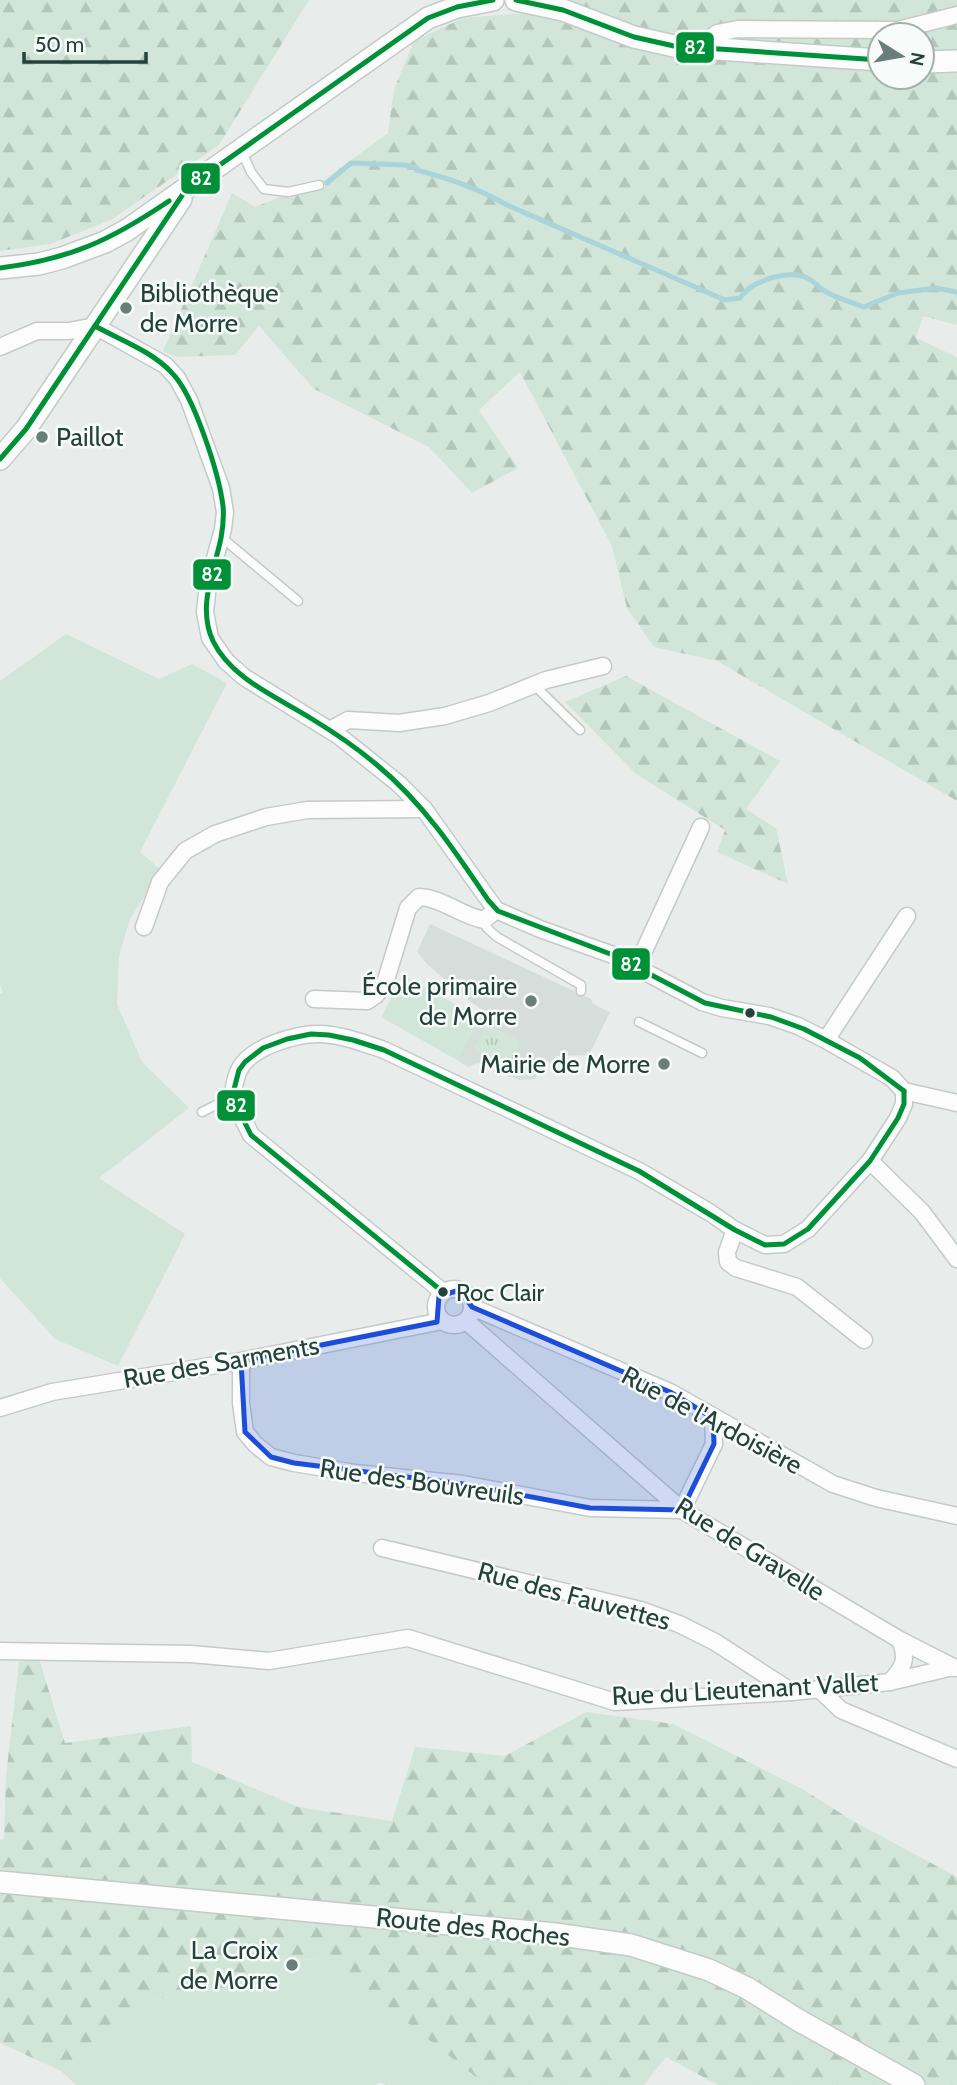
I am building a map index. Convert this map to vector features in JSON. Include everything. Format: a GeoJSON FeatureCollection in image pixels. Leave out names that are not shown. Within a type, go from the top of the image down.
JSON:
{"type":"FeatureCollection","features":[{"type":"Feature","properties":{"kind":"street"},"geometry":{"type":"LineString","coordinates":[[0,268],[39,264],[85,251],[127,230],[428,18],[457,6],[493,0]]}},
{"type":"Feature","properties":{"kind":"street"},"geometry":{"type":"LineString","coordinates":[[516,0],[563,10],[650,42],[698,49],[866,59]]}},
{"type":"Feature","properties":{"kind":"street"},"geometry":{"type":"LineString","coordinates":[[698,49],[717,33],[737,29],[898,30],[957,15]]}},
{"type":"Feature","properties":{"kind":"street"},"geometry":{"type":"LineString","coordinates":[[936,62],[957,61]]}},
{"type":"Feature","properties":{"kind":"street"},"geometry":{"type":"LineString","coordinates":[[0,459],[26,429],[187,188]]}},
{"type":"Feature","properties":{"kind":"street"},"geometry":{"type":"LineString","coordinates":[[0,347],[37,331],[69,331],[95,326],[165,365],[177,378],[189,400],[221,488],[225,512],[208,584],[205,612],[210,638],[226,661],[244,677],[330,730],[399,784],[424,809],[490,915]]}},
{"type":"Feature","properties":{"kind":"street"},"geometry":{"type":"LineString","coordinates":[[330,730],[348,720],[399,723],[427,720],[489,703],[546,680],[603,666]]}},
{"type":"Feature","properties":{"kind":"street"},"geometry":{"type":"LineString","coordinates":[[144,927],[160,882],[185,851],[215,834],[265,817],[307,810],[424,809]]}},
{"type":"Feature","properties":{"kind":"street"},"geometry":{"type":"LineString","coordinates":[[637,967],[701,827]]}},
{"type":"Feature","properties":{"kind":"street"},"geometry":{"type":"LineString","coordinates":[[314,999],[367,1001],[376,995],[385,984],[408,908],[419,897],[430,897],[476,918],[490,915],[637,967],[702,1002],[769,1016],[826,1040],[892,1078],[904,1091],[957,1103]]}},
{"type":"Feature","properties":{"kind":"street"},"geometry":{"type":"LineString","coordinates":[[826,1040],[907,916]]}},
{"type":"Feature","properties":{"kind":"street"},"geometry":{"type":"LineString","coordinates":[[440,1296],[408,1264],[251,1135],[232,1097],[239,1069],[255,1052],[276,1042],[318,1034],[347,1037],[384,1050],[620,1161],[765,1245],[784,1244],[808,1229],[870,1161],[898,1118],[904,1104],[904,1091]]}},
{"type":"Feature","properties":{"kind":"street"},"geometry":{"type":"LineString","coordinates":[[870,1161],[922,1212],[957,1259]]}},
{"type":"Feature","properties":{"kind":"street"},"geometry":{"type":"LineString","coordinates":[[735,1230],[727,1252],[728,1262],[736,1268],[797,1287],[864,1340]]}},
{"type":"Feature","properties":{"kind":"street"},"geometry":{"type":"LineString","coordinates":[[460,1290],[469,1296],[469,1314],[456,1325],[442,1321],[436,1312],[440,1296],[460,1290]]}},
{"type":"Feature","properties":{"kind":"street","name":"Rue de l'Ardoisière"},"geometry":{"type":"LineString","coordinates":[[469,1314],[670,1392],[833,1484],[876,1498],[957,1516]]}},
{"type":"Feature","properties":{"kind":"street","name":"Rue de Gravelle"},"geometry":{"type":"LineString","coordinates":[[469,1314],[682,1510],[900,1640],[955,1668]]}},
{"type":"Feature","properties":{"kind":"street","name":"Rue des Sarments"},"geometry":{"type":"LineString","coordinates":[[0,1408],[52,1392],[242,1361],[442,1321]]}},
{"type":"Feature","properties":{"kind":"street","name":"Rue des Bouvreuils"},"geometry":{"type":"LineString","coordinates":[[242,1361],[241,1403],[245,1432],[254,1444],[271,1457],[294,1464],[355,1473],[463,1484],[590,1508],[682,1510]]}},
{"type":"Feature","properties":{"kind":"street"},"geometry":{"type":"LineString","coordinates":[[682,1510],[714,1444],[713,1418]]}},
{"type":"Feature","properties":{"kind":"street","name":"Rue des Fauvettes"},"geometry":{"type":"LineString","coordinates":[[382,1548],[641,1610],[679,1624],[715,1642],[792,1692]]}},
{"type":"Feature","properties":{"kind":"street","name":"Rue du Lieutenant Vallet"},"geometry":{"type":"LineString","coordinates":[[0,1651],[191,1654],[269,1661],[408,1638],[614,1702],[792,1692],[890,1682],[955,1668]]}},
{"type":"Feature","properties":{"kind":"street"},"geometry":{"type":"LineString","coordinates":[[890,1682],[905,1662],[906,1653],[900,1640]]}},
{"type":"Feature","properties":{"kind":"street"},"geometry":{"type":"LineString","coordinates":[[819,1689],[841,1710],[957,1759]]}},
{"type":"Feature","properties":{"kind":"street","name":"Route des Roches"},"geometry":{"type":"LineString","coordinates":[[0,1882],[555,1934],[631,1945],[709,1970],[738,1984],[914,2085]]}},
{"type":"Feature","properties":{"kind":"lane"},"geometry":{"type":"LineString","coordinates":[[241,150],[251,172],[264,190],[288,192],[319,185]]}},
{"type":"Feature","properties":{"kind":"lane"},"geometry":{"type":"LineString","coordinates":[[221,537],[298,601]]}},
{"type":"Feature","properties":{"kind":"lane"},"geometry":{"type":"LineString","coordinates":[[534,685],[580,730]]}},
{"type":"Feature","properties":{"kind":"lane"},"geometry":{"type":"LineString","coordinates":[[490,915],[487,928],[497,937],[581,985],[581,991]]}},
{"type":"Feature","properties":{"kind":"lane"},"geometry":{"type":"LineString","coordinates":[[639,1022],[702,1053]]}},
{"type":"Feature","properties":{"kind":"lane"},"geometry":{"type":"LineString","coordinates":[[201,1112],[232,1097]]}},
{"type":"Feature","properties":{"kind":"highlighted area"},"geometry":{"type":"Polygon","coordinates":[[[460,1290],[472,1307],[670,1392],[713,1418],[714,1444],[682,1510],[590,1508],[463,1484],[294,1463],[271,1457],[245,1432],[241,1361],[437,1322],[439,1296],[460,1290]]]}},
{"type":"Feature","properties":{"kind":"shaded area","name":"École primaire de Morre"},"geometry":{"type":"Polygon","coordinates":[[[430,924],[591,999],[593,1004],[610,1012],[589,1055],[556,1056],[552,1064],[545,1060],[535,1079],[519,1080],[478,1063],[468,1067],[457,1060],[484,1011],[427,964],[417,952],[430,924]]]}},
{"type":"Feature","properties":{"kind":"green space"},"geometry":{"type":"Polygon","coordinates":[[[0,0],[309,0],[219,145],[111,220],[50,244],[0,251],[0,0]]]}},
{"type":"Feature","properties":{"kind":"green space"},"geometry":{"type":"Polygon","coordinates":[[[540,0],[957,0],[957,325],[923,316],[916,338],[957,357],[957,801],[717,661],[654,647],[627,608],[612,546],[520,372],[479,410],[518,468],[472,493],[429,447],[314,389],[259,326],[235,355],[177,357],[163,351],[232,193],[255,207],[324,180],[388,133],[394,89],[414,41],[463,18],[538,12],[540,0]]]}},
{"type":"Feature","properties":{"kind":"green space"},"geometry":{"type":"Polygon","coordinates":[[[66,634],[159,679],[192,664],[227,683],[140,852],[161,870],[130,919],[119,956],[117,1004],[142,1062],[189,1108],[99,1178],[185,1234],[118,1366],[55,1339],[0,1278],[0,994],[3,992],[0,985],[0,681],[66,634]]]}},
{"type":"Feature","properties":{"kind":"green space"},"geometry":{"type":"Polygon","coordinates":[[[626,676],[780,761],[746,809],[776,828],[788,884],[717,852],[725,830],[636,774],[565,702],[626,676]]]}},
{"type":"Feature","properties":{"kind":"green space"},"geometry":{"type":"Polygon","coordinates":[[[404,975],[481,1019],[457,1060],[381,1017],[404,975]]]}},
{"type":"Feature","properties":{"kind":"green space"},"geometry":{"type":"Polygon","coordinates":[[[487,1024],[521,1042],[508,1067],[474,1048],[487,1024]]]}},
{"type":"Feature","properties":{"kind":"green space"},"geometry":{"type":"Polygon","coordinates":[[[39,1659],[65,1743],[191,1726],[192,1762],[298,1807],[392,1821],[415,1747],[505,1756],[586,1712],[673,1724],[804,1790],[853,1821],[957,1877],[957,2085],[718,2085],[666,2057],[644,2085],[486,2085],[328,1960],[284,1959],[227,1987],[151,2000],[61,2071],[0,2043],[0,1840],[4,1839],[6,1776],[19,1662],[39,1659]]]}},
{"type":"Feature","properties":{"kind":"green space"},"geometry":{"type":"Polygon","coordinates":[[[284,1959],[328,1960],[486,2085],[386,2085],[379,2082],[377,2085],[76,2085],[61,2071],[151,2000],[227,1987],[284,1959]]]}},
{"type":"Feature","properties":{"kind":"waterway"},"geometry":{"type":"LineString","coordinates":[[327,183],[351,163],[417,168],[416,170],[474,189],[725,300],[740,298],[752,287],[770,278],[788,275],[805,277],[828,293],[864,307],[898,293],[936,288],[957,292]]}},
{"type":"Feature","properties":{"kind":"transit line","name":"82"},"geometry":{"type":"LineString","coordinates":[[0,459],[26,429],[187,188],[428,18],[457,7],[493,0]]}},
{"type":"Feature","properties":{"kind":"transit line","name":"82"},"geometry":{"type":"LineString","coordinates":[[516,0],[563,10],[634,37],[674,46],[866,59]]}},
{"type":"Feature","properties":{"kind":"transit line","name":"82"},"geometry":{"type":"LineString","coordinates":[[0,268],[48,259],[89,246],[128,227],[169,201]]}},
{"type":"Feature","properties":{"kind":"transit line","name":"82"},"geometry":{"type":"LineString","coordinates":[[95,326],[164,365],[180,384],[197,416],[221,492],[223,510],[221,538],[208,590],[208,628],[213,641],[231,666],[257,686],[346,741],[394,780],[437,828],[498,911],[613,955],[705,1003],[771,1017],[804,1029],[860,1058],[904,1091]]}},
{"type":"Feature","properties":{"kind":"transit line","name":"82"},"geometry":{"type":"LineString","coordinates":[[443,1292],[251,1135],[232,1097],[239,1070],[245,1062],[263,1048],[311,1034],[353,1040],[384,1050],[639,1171],[735,1230],[765,1245],[784,1244],[808,1229],[870,1161],[898,1118],[904,1104],[904,1091]]}},
{"type":"Feature","properties":{"kind":"place","name":"Bibliothèque de Morre"},"geometry":{"type":"Point","coordinates":[126,308]}},
{"type":"Feature","properties":{"kind":"place","name":"Paillot"},"geometry":{"type":"Point","coordinates":[42,437]}},
{"type":"Feature","properties":{"kind":"place","name":"École primaire de Morre"},"geometry":{"type":"Point","coordinates":[531,1001]}},
{"type":"Feature","properties":{"kind":"place","name":"Mairie de Morre"},"geometry":{"type":"Point","coordinates":[664,1064]}},
{"type":"Feature","properties":{"kind":"place","name":"Roc Clair"},"geometry":{"type":"Point","coordinates":[443,1292]}},
{"type":"Feature","properties":{"kind":"place","name":"La Croix de Morre"},"geometry":{"type":"Point","coordinates":[292,1965]}}]}
